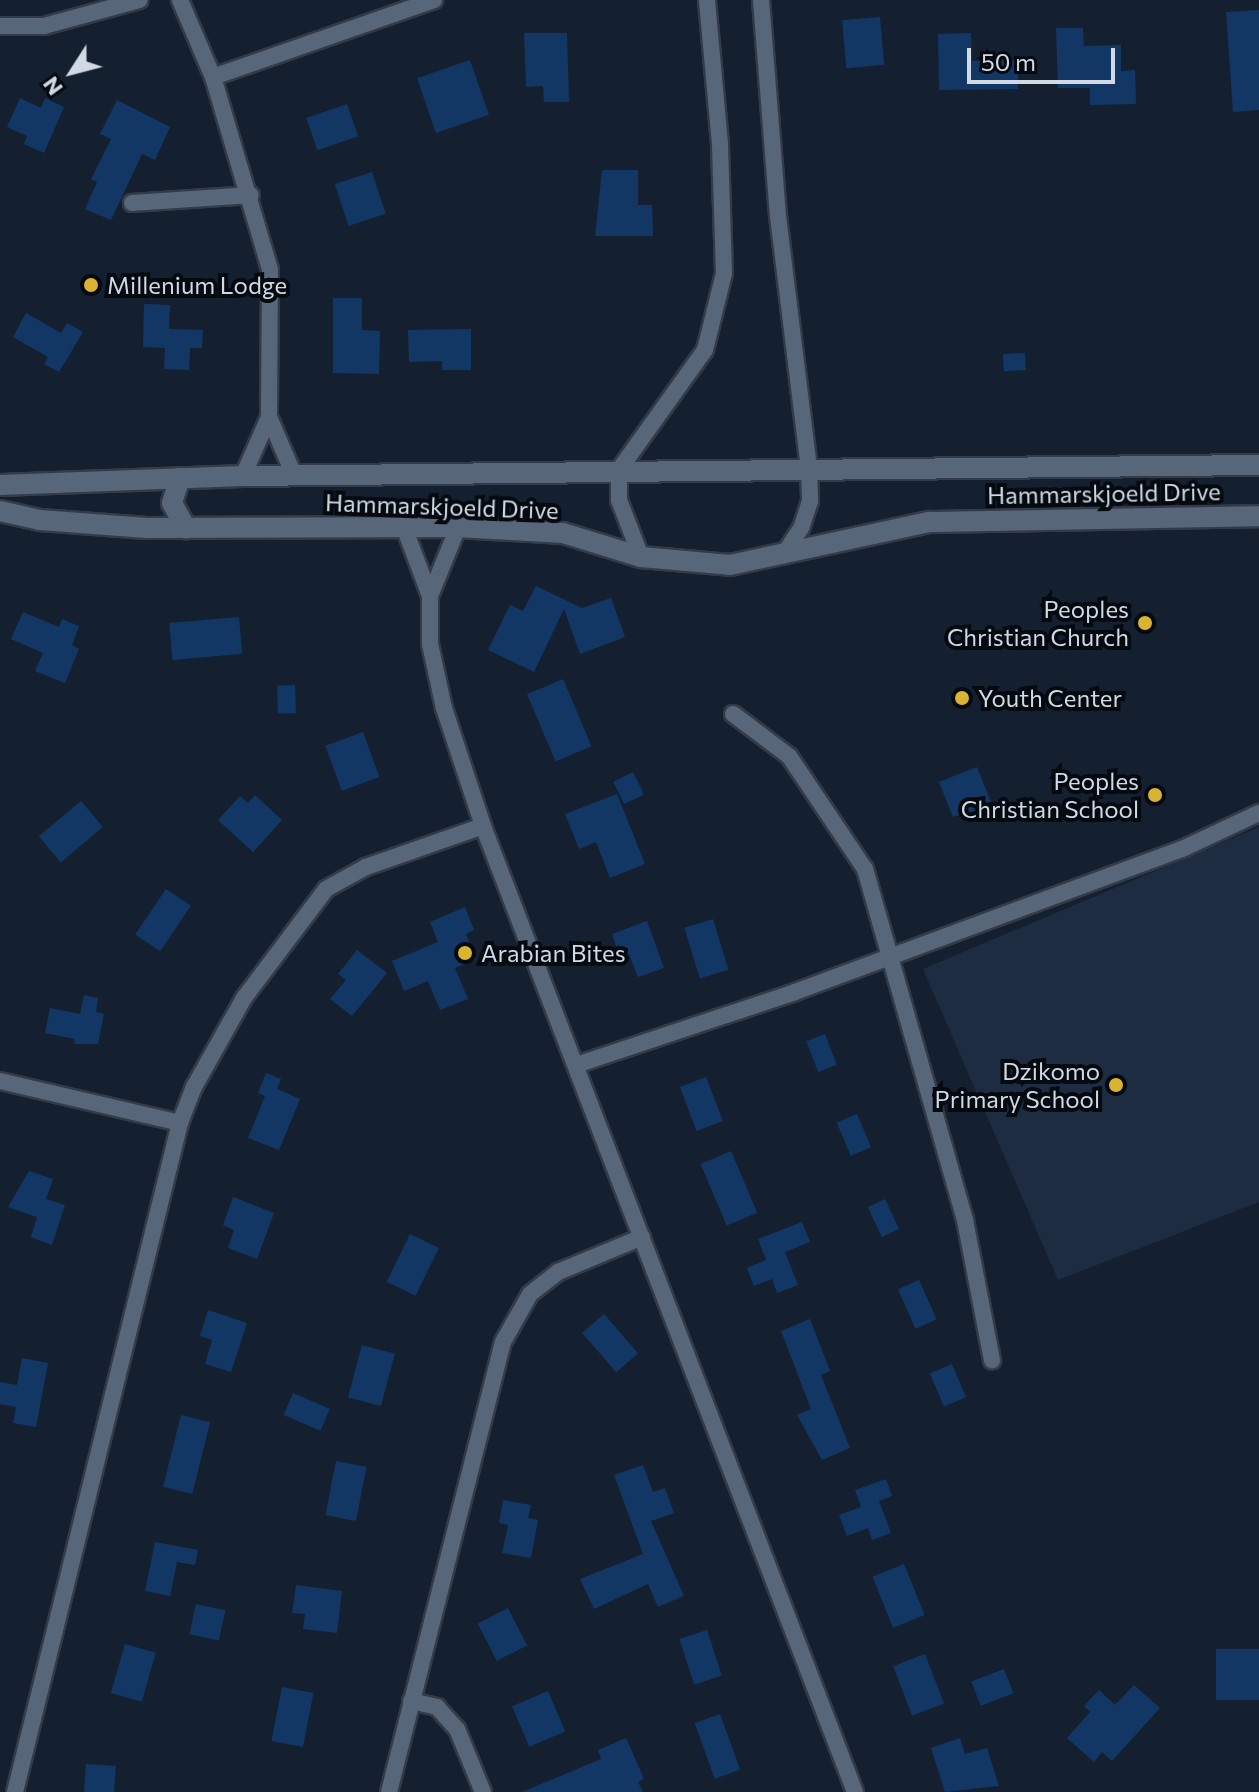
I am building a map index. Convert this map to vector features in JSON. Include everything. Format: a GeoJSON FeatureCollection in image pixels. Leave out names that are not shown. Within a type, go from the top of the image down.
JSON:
{"type":"FeatureCollection","features":[{"type":"Feature","properties":{"kind":"main road","name":"Hammarskjoeld Drive"},"geometry":{"type":"LineString","coordinates":[[0,485],[294,475],[1259,465]]}},
{"type":"Feature","properties":{"kind":"main road"},"geometry":{"type":"LineString","coordinates":[[180,478],[172,503],[186,528]]}},
{"type":"Feature","properties":{"kind":"main road","name":"Hammarskjoeld Drive"},"geometry":{"type":"LineString","coordinates":[[0,511],[40,520],[186,528],[458,527],[563,533],[641,557],[730,565],[929,522],[1259,516]]}},
{"type":"Feature","properties":{"kind":"street"},"geometry":{"type":"LineString","coordinates":[[0,26],[44,26],[140,0]]}},
{"type":"Feature","properties":{"kind":"street"},"geometry":{"type":"LineString","coordinates":[[180,0],[213,77],[251,195],[270,270],[269,417],[243,476]]}},
{"type":"Feature","properties":{"kind":"street"},"geometry":{"type":"LineString","coordinates":[[213,77],[434,0]]}},
{"type":"Feature","properties":{"kind":"street"},"geometry":{"type":"LineString","coordinates":[[641,557],[622,515],[619,470],[705,350],[724,273],[720,144],[707,0]]}},
{"type":"Feature","properties":{"kind":"street"},"geometry":{"type":"LineString","coordinates":[[761,0],[778,216],[809,469],[810,501],[801,528],[783,556]]}},
{"type":"Feature","properties":{"kind":"street"},"geometry":{"type":"LineString","coordinates":[[132,203],[251,195]]}},
{"type":"Feature","properties":{"kind":"street"},"geometry":{"type":"LineString","coordinates":[[269,417],[294,475]]}},
{"type":"Feature","properties":{"kind":"street"},"geometry":{"type":"LineString","coordinates":[[404,527],[430,596],[430,644],[444,708],[483,826],[855,1792]]}},
{"type":"Feature","properties":{"kind":"street"},"geometry":{"type":"LineString","coordinates":[[430,596],[458,527]]}},
{"type":"Feature","properties":{"kind":"street"},"geometry":{"type":"LineString","coordinates":[[733,714],[789,756],[865,869],[886,955],[965,1220],[992,1360]]}},
{"type":"Feature","properties":{"kind":"street"},"geometry":{"type":"LineString","coordinates":[[576,1065],[795,992],[886,955],[1182,849],[1259,813]]}},
{"type":"Feature","properties":{"kind":"street"},"geometry":{"type":"LineString","coordinates":[[15,1792],[180,1123],[244,998],[326,889],[366,867],[483,826]]}},
{"type":"Feature","properties":{"kind":"street"},"geometry":{"type":"LineString","coordinates":[[0,1081],[180,1123]]}},
{"type":"Feature","properties":{"kind":"street"},"geometry":{"type":"LineString","coordinates":[[389,1792],[503,1342],[530,1294],[558,1272],[642,1237]]}},
{"type":"Feature","properties":{"kind":"street"},"geometry":{"type":"LineString","coordinates":[[411,1701],[437,1707],[457,1729],[483,1792]]}},
{"type":"Feature","properties":{"kind":"shaded area","name":"Dzikomo Primary School"},"geometry":{"type":"Polygon","coordinates":[[[1259,827],[1259,1202],[1058,1280],[923,969],[1259,827]]]}},
{"type":"Feature","properties":{"kind":"building"},"geometry":{"type":"Polygon","coordinates":[[[1259,10],[1259,110],[1233,112],[1226,12],[1259,10]]]}},
{"type":"Feature","properties":{"kind":"building"},"geometry":{"type":"Polygon","coordinates":[[[880,17],[884,65],[846,68],[842,20],[880,17]]]}},
{"type":"Feature","properties":{"kind":"building"},"geometry":{"type":"Polygon","coordinates":[[[1056,28],[1083,28],[1084,46],[1121,45],[1121,71],[1135,70],[1136,104],[1090,105],[1090,88],[1058,88],[1056,28]]]}},
{"type":"Feature","properties":{"kind":"building"},"geometry":{"type":"Polygon","coordinates":[[[524,33],[567,33],[569,102],[544,102],[543,86],[526,87],[524,33]]]}},
{"type":"Feature","properties":{"kind":"building"},"geometry":{"type":"Polygon","coordinates":[[[971,33],[972,61],[1018,60],[1018,89],[939,90],[938,34],[971,33]]]}},
{"type":"Feature","properties":{"kind":"building"},"geometry":{"type":"Polygon","coordinates":[[[470,60],[489,115],[436,133],[417,78],[470,60]]]}},
{"type":"Feature","properties":{"kind":"building"},"geometry":{"type":"Polygon","coordinates":[[[20,98],[41,108],[45,98],[64,107],[44,153],[24,144],[27,136],[7,127],[20,98]]]}},
{"type":"Feature","properties":{"kind":"building"},"geometry":{"type":"Polygon","coordinates":[[[117,100],[170,127],[155,160],[142,154],[111,220],[85,209],[97,182],[91,179],[111,139],[100,134],[117,100]]]}},
{"type":"Feature","properties":{"kind":"building"},"geometry":{"type":"Polygon","coordinates":[[[347,104],[358,136],[317,150],[306,118],[347,104]]]}},
{"type":"Feature","properties":{"kind":"building"},"geometry":{"type":"Polygon","coordinates":[[[602,170],[638,170],[638,205],[652,205],[653,236],[595,236],[602,170]]]}},
{"type":"Feature","properties":{"kind":"building"},"geometry":{"type":"Polygon","coordinates":[[[372,172],[386,214],[349,226],[335,184],[372,172]]]}},
{"type":"Feature","properties":{"kind":"building"},"geometry":{"type":"Polygon","coordinates":[[[333,298],[362,298],[362,330],[380,331],[379,374],[333,373],[333,298]]]}},
{"type":"Feature","properties":{"kind":"building"},"geometry":{"type":"Polygon","coordinates":[[[144,304],[170,305],[169,329],[203,330],[202,348],[190,348],[189,370],[164,369],[165,348],[143,347],[144,304]]]}},
{"type":"Feature","properties":{"kind":"building"},"geometry":{"type":"Polygon","coordinates":[[[26,313],[61,333],[67,323],[83,332],[59,372],[44,364],[48,357],[13,337],[26,313]]]}},
{"type":"Feature","properties":{"kind":"building"},"geometry":{"type":"Polygon","coordinates":[[[471,329],[471,370],[442,370],[442,361],[409,362],[408,330],[471,329]]]}},
{"type":"Feature","properties":{"kind":"building"},"geometry":{"type":"Polygon","coordinates":[[[1025,353],[1026,370],[1004,371],[1003,354],[1025,353]]]}},
{"type":"Feature","properties":{"kind":"building"},"geometry":{"type":"Polygon","coordinates":[[[536,586],[582,608],[611,598],[625,637],[580,654],[564,609],[534,672],[488,650],[510,605],[523,611],[536,586]]]}},
{"type":"Feature","properties":{"kind":"building"},"geometry":{"type":"Polygon","coordinates":[[[23,612],[59,627],[62,619],[79,626],[72,645],[79,649],[65,683],[35,671],[43,653],[11,639],[23,612]]]}},
{"type":"Feature","properties":{"kind":"building"},"geometry":{"type":"Polygon","coordinates":[[[239,617],[242,654],[172,660],[169,623],[239,617]]]}},
{"type":"Feature","properties":{"kind":"building"},"geometry":{"type":"Polygon","coordinates":[[[563,679],[592,746],[556,761],[527,694],[563,679]]]}},
{"type":"Feature","properties":{"kind":"building"},"geometry":{"type":"Polygon","coordinates":[[[295,685],[296,713],[278,714],[277,686],[295,685]]]}},
{"type":"Feature","properties":{"kind":"building"},"geometry":{"type":"Polygon","coordinates":[[[363,732],[379,777],[342,791],[325,746],[363,732]]]}},
{"type":"Feature","properties":{"kind":"building"},"geometry":{"type":"Polygon","coordinates":[[[977,767],[991,802],[984,805],[988,813],[970,820],[967,812],[953,817],[939,782],[977,767]]]}},
{"type":"Feature","properties":{"kind":"building"},"geometry":{"type":"Polygon","coordinates":[[[633,772],[644,794],[624,804],[613,782],[633,772]]]}},
{"type":"Feature","properties":{"kind":"building"},"geometry":{"type":"Polygon","coordinates":[[[617,794],[645,864],[610,878],[596,842],[579,849],[565,814],[617,794]]]}},
{"type":"Feature","properties":{"kind":"building"},"geometry":{"type":"Polygon","coordinates":[[[255,795],[282,820],[253,852],[218,820],[240,796],[248,803],[255,795]]]}},
{"type":"Feature","properties":{"kind":"building"},"geometry":{"type":"Polygon","coordinates":[[[81,801],[103,827],[61,862],[39,836],[81,801]]]}},
{"type":"Feature","properties":{"kind":"building"},"geometry":{"type":"Polygon","coordinates":[[[166,889],[191,906],[160,951],[135,935],[166,889]]]}},
{"type":"Feature","properties":{"kind":"building"},"geometry":{"type":"Polygon","coordinates":[[[465,907],[474,930],[466,934],[476,959],[455,968],[468,999],[440,1010],[428,981],[404,991],[392,961],[438,942],[430,922],[465,907]]]}},
{"type":"Feature","properties":{"kind":"building"},"geometry":{"type":"Polygon","coordinates":[[[713,919],[728,970],[700,978],[684,928],[713,919]]]}},
{"type":"Feature","properties":{"kind":"building"},"geometry":{"type":"Polygon","coordinates":[[[647,921],[664,968],[638,977],[629,954],[620,957],[612,934],[647,921]]]}},
{"type":"Feature","properties":{"kind":"building"},"geometry":{"type":"Polygon","coordinates":[[[357,950],[387,973],[352,1016],[330,999],[346,980],[338,974],[357,950]]]}},
{"type":"Feature","properties":{"kind":"building"},"geometry":{"type":"Polygon","coordinates":[[[84,995],[98,998],[96,1012],[104,1014],[98,1044],[74,1044],[75,1039],[45,1033],[50,1008],[80,1014],[84,995]]]}},
{"type":"Feature","properties":{"kind":"building"},"geometry":{"type":"Polygon","coordinates":[[[825,1034],[837,1065],[818,1072],[806,1041],[825,1034]]]}},
{"type":"Feature","properties":{"kind":"building"},"geometry":{"type":"Polygon","coordinates":[[[266,1073],[281,1079],[277,1089],[300,1099],[279,1150],[248,1138],[265,1096],[258,1093],[266,1073]]]}},
{"type":"Feature","properties":{"kind":"building"},"geometry":{"type":"Polygon","coordinates":[[[706,1077],[723,1121],[697,1131],[680,1087],[706,1077]]]}},
{"type":"Feature","properties":{"kind":"building"},"geometry":{"type":"Polygon","coordinates":[[[857,1114],[871,1147],[851,1156],[837,1123],[857,1114]]]}},
{"type":"Feature","properties":{"kind":"building"},"geometry":{"type":"Polygon","coordinates":[[[731,1151],[757,1213],[727,1226],[701,1164],[731,1151]]]}},
{"type":"Feature","properties":{"kind":"building"},"geometry":{"type":"Polygon","coordinates":[[[29,1171],[53,1179],[46,1199],[65,1205],[52,1245],[31,1237],[37,1217],[8,1207],[29,1171]]]}},
{"type":"Feature","properties":{"kind":"building"},"geometry":{"type":"Polygon","coordinates":[[[233,1197],[274,1213],[257,1259],[228,1248],[234,1230],[223,1225],[233,1197]]]}},
{"type":"Feature","properties":{"kind":"building"},"geometry":{"type":"Polygon","coordinates":[[[885,1199],[899,1229],[882,1237],[868,1207],[885,1199]]]}},
{"type":"Feature","properties":{"kind":"building"},"geometry":{"type":"Polygon","coordinates":[[[802,1222],[810,1242],[785,1252],[798,1285],[777,1293],[772,1279],[754,1286],[747,1268],[766,1260],[758,1239],[802,1222]]]}},
{"type":"Feature","properties":{"kind":"building"},"geometry":{"type":"Polygon","coordinates":[[[410,1234],[439,1248],[416,1296],[387,1282],[410,1234]]]}},
{"type":"Feature","properties":{"kind":"building"},"geometry":{"type":"Polygon","coordinates":[[[919,1280],[936,1319],[915,1329],[898,1289],[919,1280]]]}},
{"type":"Feature","properties":{"kind":"building"},"geometry":{"type":"Polygon","coordinates":[[[208,1310],[247,1323],[231,1372],[205,1364],[212,1340],[200,1336],[208,1310]]]}},
{"type":"Feature","properties":{"kind":"building"},"geometry":{"type":"Polygon","coordinates":[[[604,1314],[638,1353],[616,1372],[582,1333],[604,1314]]]}},
{"type":"Feature","properties":{"kind":"building"},"geometry":{"type":"Polygon","coordinates":[[[810,1319],[830,1371],[821,1375],[850,1448],[822,1460],[797,1415],[811,1409],[781,1331],[810,1319]]]}},
{"type":"Feature","properties":{"kind":"building"},"geometry":{"type":"Polygon","coordinates":[[[362,1345],[395,1354],[381,1406],[348,1397],[362,1345]]]}},
{"type":"Feature","properties":{"kind":"building"},"geometry":{"type":"Polygon","coordinates":[[[22,1358],[48,1363],[36,1427],[13,1423],[16,1407],[0,1404],[0,1382],[17,1385],[22,1358]]]}},
{"type":"Feature","properties":{"kind":"building"},"geometry":{"type":"Polygon","coordinates":[[[952,1364],[966,1397],[944,1407],[930,1373],[952,1364]]]}},
{"type":"Feature","properties":{"kind":"building"},"geometry":{"type":"Polygon","coordinates":[[[293,1393],[330,1409],[320,1431],[284,1415],[293,1393]]]}},
{"type":"Feature","properties":{"kind":"building"},"geometry":{"type":"Polygon","coordinates":[[[181,1415],[210,1422],[192,1494],[163,1487],[181,1415]]]}},
{"type":"Feature","properties":{"kind":"building"},"geometry":{"type":"Polygon","coordinates":[[[336,1461],[366,1467],[356,1521],[326,1515],[336,1461]]]}},
{"type":"Feature","properties":{"kind":"building"},"geometry":{"type":"Polygon","coordinates":[[[643,1465],[653,1492],[665,1488],[674,1513],[651,1521],[684,1596],[658,1607],[648,1584],[594,1609],[580,1579],[643,1554],[614,1475],[643,1465]]]}},
{"type":"Feature","properties":{"kind":"building"},"geometry":{"type":"Polygon","coordinates":[[[886,1479],[892,1496],[879,1501],[891,1533],[872,1540],[868,1528],[847,1536],[839,1515],[861,1507],[855,1490],[886,1479]]]}},
{"type":"Feature","properties":{"kind":"building"},"geometry":{"type":"Polygon","coordinates":[[[503,1500],[531,1505],[528,1518],[538,1520],[531,1558],[502,1553],[508,1525],[499,1523],[503,1500]]]}},
{"type":"Feature","properties":{"kind":"building"},"geometry":{"type":"Polygon","coordinates":[[[155,1542],[198,1550],[195,1565],[177,1562],[170,1596],[145,1591],[155,1542]]]}},
{"type":"Feature","properties":{"kind":"building"},"geometry":{"type":"Polygon","coordinates":[[[904,1564],[925,1615],[893,1628],[872,1577],[904,1564]]]}},
{"type":"Feature","properties":{"kind":"building"},"geometry":{"type":"Polygon","coordinates":[[[296,1585],[342,1591],[337,1633],[303,1629],[305,1614],[292,1613],[296,1585]]]}},
{"type":"Feature","properties":{"kind":"building"},"geometry":{"type":"Polygon","coordinates":[[[196,1604],[225,1610],[219,1641],[190,1634],[196,1604]]]}},
{"type":"Feature","properties":{"kind":"building"},"geometry":{"type":"Polygon","coordinates":[[[508,1608],[527,1645],[497,1661],[478,1623],[508,1608]]]}},
{"type":"Feature","properties":{"kind":"building"},"geometry":{"type":"Polygon","coordinates":[[[707,1630],[722,1676],[694,1685],[679,1639],[707,1630]]]}},
{"type":"Feature","properties":{"kind":"building"},"geometry":{"type":"Polygon","coordinates":[[[125,1644],[156,1653],[142,1702],[111,1693],[125,1644]]]}},
{"type":"Feature","properties":{"kind":"building"},"geometry":{"type":"Polygon","coordinates":[[[1216,1649],[1259,1649],[1259,1700],[1216,1700],[1216,1649]]]}},
{"type":"Feature","properties":{"kind":"building"},"geometry":{"type":"Polygon","coordinates":[[[925,1654],[944,1703],[912,1716],[893,1666],[925,1654]]]}},
{"type":"Feature","properties":{"kind":"building"},"geometry":{"type":"Polygon","coordinates":[[[1004,1669],[1013,1693],[981,1706],[971,1682],[1004,1669]]]}},
{"type":"Feature","properties":{"kind":"building"},"geometry":{"type":"Polygon","coordinates":[[[1134,1685],[1160,1708],[1112,1761],[1102,1752],[1094,1762],[1067,1738],[1090,1712],[1084,1706],[1099,1690],[1115,1705],[1134,1685]]]}},
{"type":"Feature","properties":{"kind":"building"},"geometry":{"type":"Polygon","coordinates":[[[282,1687],[313,1693],[303,1747],[272,1741],[282,1687]]]}},
{"type":"Feature","properties":{"kind":"building"},"geometry":{"type":"Polygon","coordinates":[[[548,1691],[565,1732],[529,1747],[512,1706],[548,1691]]]}},
{"type":"Feature","properties":{"kind":"building"},"geometry":{"type":"Polygon","coordinates":[[[720,1714],[740,1769],[715,1779],[695,1723],[720,1714]]]}},
{"type":"Feature","properties":{"kind":"building"},"geometry":{"type":"Polygon","coordinates":[[[626,1738],[644,1779],[638,1782],[643,1792],[522,1792],[601,1759],[598,1750],[626,1738]]]}},
{"type":"Feature","properties":{"kind":"building"},"geometry":{"type":"Polygon","coordinates":[[[960,1738],[965,1754],[987,1748],[999,1786],[945,1792],[931,1748],[960,1738]]]}},
{"type":"Feature","properties":{"kind":"building"},"geometry":{"type":"Polygon","coordinates":[[[86,1764],[116,1766],[114,1792],[84,1792],[86,1764]]]}},
{"type":"Feature","properties":{"kind":"place","name":"Millenium Lodge"},"geometry":{"type":"Point","coordinates":[91,285]}},
{"type":"Feature","properties":{"kind":"place","name":"Peoples Christian Church"},"geometry":{"type":"Point","coordinates":[1145,623]}},
{"type":"Feature","properties":{"kind":"place","name":"Youth Center"},"geometry":{"type":"Point","coordinates":[962,698]}},
{"type":"Feature","properties":{"kind":"place","name":"Peoples Christian School"},"geometry":{"type":"Point","coordinates":[1155,795]}},
{"type":"Feature","properties":{"kind":"place","name":"Arabian Bites"},"geometry":{"type":"Point","coordinates":[465,953]}},
{"type":"Feature","properties":{"kind":"place","name":"Dzikomo Primary School"},"geometry":{"type":"Point","coordinates":[1116,1085]}}]}
